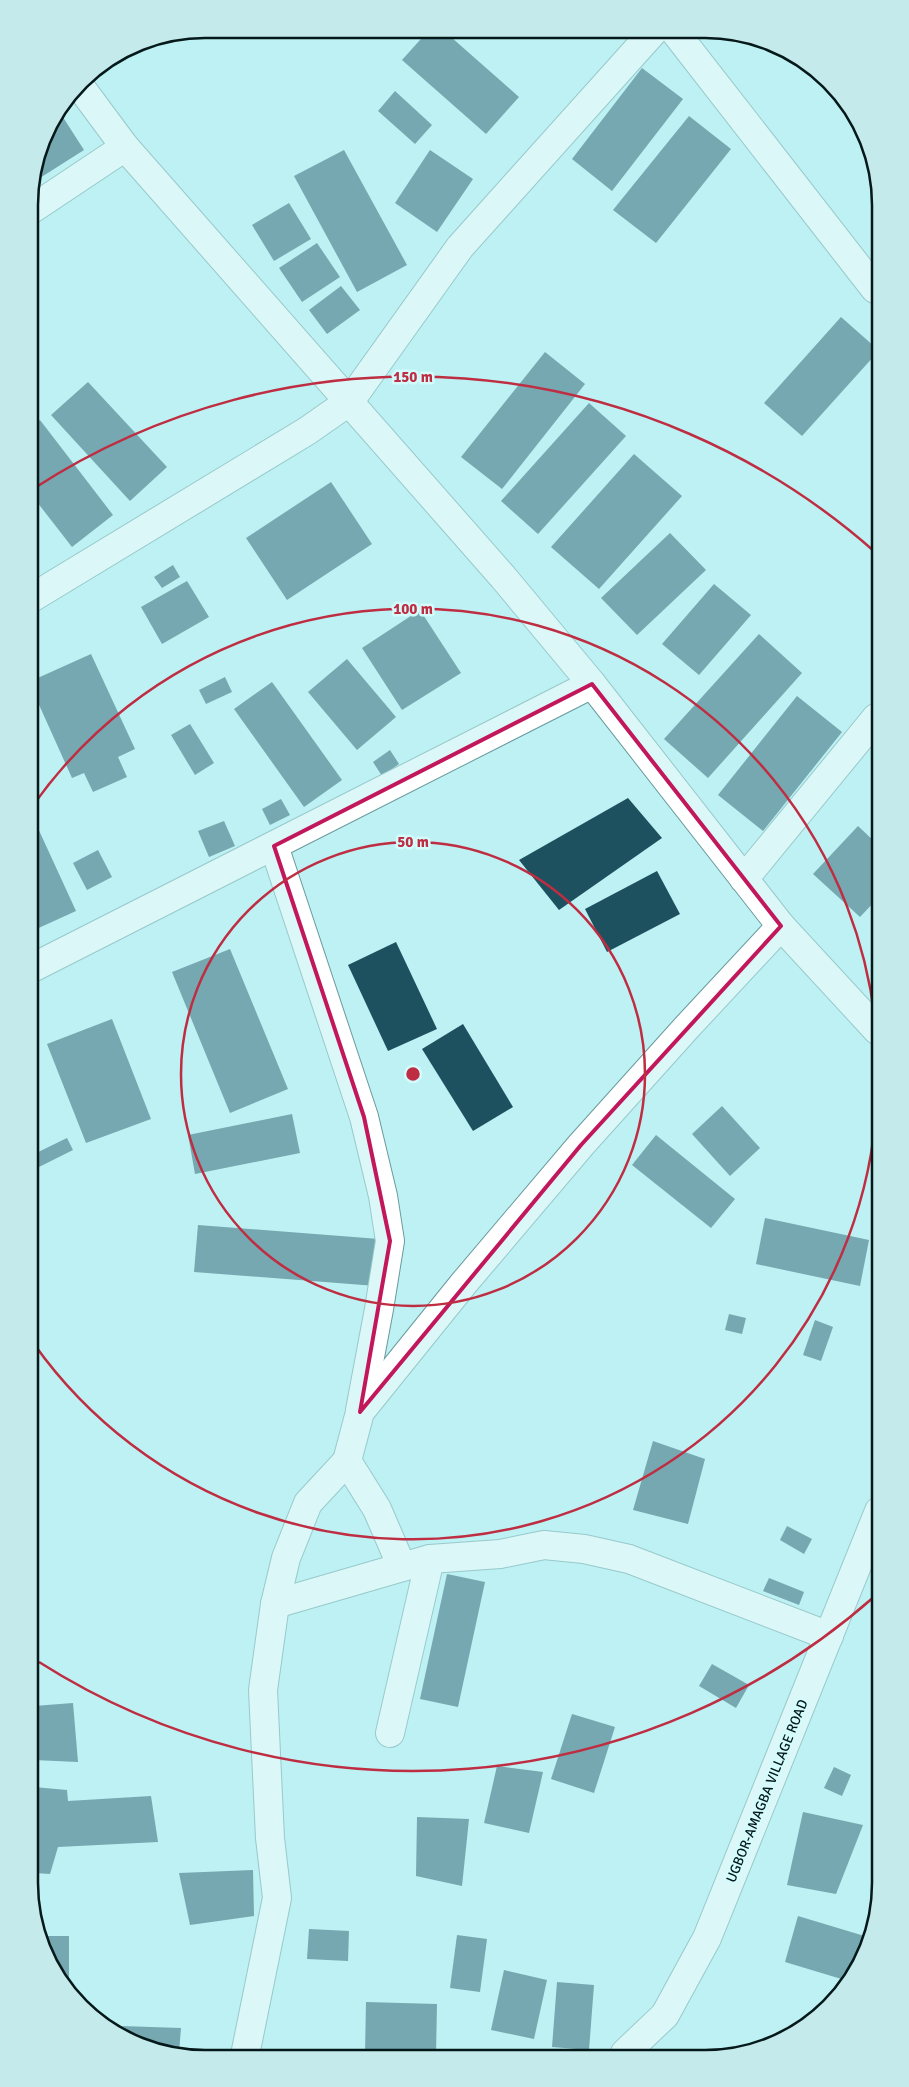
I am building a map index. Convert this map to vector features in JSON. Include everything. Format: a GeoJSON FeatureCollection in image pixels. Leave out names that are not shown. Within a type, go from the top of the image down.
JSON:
{"type":"FeatureCollection","features":[{"type":"Feature","properties":{"kind":"street"},"geometry":{"type":"LineString","coordinates":[[38,594],[307,431],[350,401],[460,247],[647,38]]}},
{"type":"Feature","properties":{"kind":"street"},"geometry":{"type":"LineString","coordinates":[[680,38],[872,284]]}},
{"type":"Feature","properties":{"kind":"street"},"geometry":{"type":"LineString","coordinates":[[83,90],[125,147],[503,577],[592,684],[781,926],[872,1024]]}},
{"type":"Feature","properties":{"kind":"street"},"geometry":{"type":"LineString","coordinates":[[38,205],[125,147]]}},
{"type":"Feature","properties":{"kind":"street"},"geometry":{"type":"LineString","coordinates":[[38,965],[592,684]]}},
{"type":"Feature","properties":{"kind":"street"},"geometry":{"type":"LineString","coordinates":[[744,879],[872,723]]}},
{"type":"Feature","properties":{"kind":"street"},"geometry":{"type":"LineString","coordinates":[[246,2050],[277,1898],[270,1838],[263,1690],[275,1604],[286,1558],[308,1503],[347,1461],[360,1412],[380,1309],[390,1241],[383,1196],[364,1117],[274,846]]}},
{"type":"Feature","properties":{"kind":"street"},"geometry":{"type":"LineString","coordinates":[[360,1412],[464,1283],[581,1146],[687,1027],[781,926]]}},
{"type":"Feature","properties":{"kind":"street"},"geometry":{"type":"LineString","coordinates":[[347,1461],[377,1509],[402,1567]]}},
{"type":"Feature","properties":{"kind":"street","name":"UGBOR-AMAGBA VILLAGE ROAD"},"geometry":{"type":"LineString","coordinates":[[628,2050],[665,2015],[707,1938],[871,1530]]}},
{"type":"Feature","properties":{"kind":"street"},"geometry":{"type":"LineString","coordinates":[[275,1604],[430,1559],[500,1554],[544,1545],[584,1549],[629,1559],[829,1636]]}},
{"type":"Feature","properties":{"kind":"street"},"geometry":{"type":"LineString","coordinates":[[390,1734],[430,1559]]}},
{"type":"Feature","properties":{"kind":"highlighted area"},"geometry":{"type":"Polygon","coordinates":[[[592,684],[781,926],[581,1145],[360,1412],[390,1241],[364,1117],[274,846],[592,684]]]}},
{"type":"Feature","properties":{"kind":"building"},"geometry":{"type":"Polygon","coordinates":[[[422,38],[452,38],[519,97],[486,134],[402,60],[422,38]]]}},
{"type":"Feature","properties":{"kind":"building"},"geometry":{"type":"Polygon","coordinates":[[[642,68],[683,99],[612,191],[572,159],[642,68]]]}},
{"type":"Feature","properties":{"kind":"building"},"geometry":{"type":"Polygon","coordinates":[[[395,91],[432,125],[415,144],[378,111],[395,91]]]}},
{"type":"Feature","properties":{"kind":"building"},"geometry":{"type":"Polygon","coordinates":[[[689,116],[731,149],[656,243],[613,210],[689,116]]]}},
{"type":"Feature","properties":{"kind":"building"},"geometry":{"type":"Polygon","coordinates":[[[63,117],[84,150],[40,178],[50,140],[63,117]]]}},
{"type":"Feature","properties":{"kind":"building"},"geometry":{"type":"Polygon","coordinates":[[[344,150],[407,265],[357,292],[294,176],[344,150]]]}},
{"type":"Feature","properties":{"kind":"building"},"geometry":{"type":"Polygon","coordinates":[[[430,150],[473,179],[437,232],[395,203],[430,150]]]}},
{"type":"Feature","properties":{"kind":"building"},"geometry":{"type":"Polygon","coordinates":[[[289,203],[311,239],[274,261],[252,225],[289,203]]]}},
{"type":"Feature","properties":{"kind":"building"},"geometry":{"type":"Polygon","coordinates":[[[317,243],[340,277],[302,302],[279,268],[317,243]]]}},
{"type":"Feature","properties":{"kind":"building"},"geometry":{"type":"Polygon","coordinates":[[[341,286],[360,310],[327,334],[309,310],[341,286]]]}},
{"type":"Feature","properties":{"kind":"building"},"geometry":{"type":"Polygon","coordinates":[[[841,317],[872,344],[872,358],[802,436],[764,403],[841,317]]]}},
{"type":"Feature","properties":{"kind":"building"},"geometry":{"type":"Polygon","coordinates":[[[545,352],[585,384],[502,489],[461,457],[545,352]]]}},
{"type":"Feature","properties":{"kind":"building"},"geometry":{"type":"Polygon","coordinates":[[[88,382],[167,467],[130,501],[51,415],[88,382]]]}},
{"type":"Feature","properties":{"kind":"building"},"geometry":{"type":"Polygon","coordinates":[[[589,403],[626,436],[538,534],[501,501],[589,403]]]}},
{"type":"Feature","properties":{"kind":"building"},"geometry":{"type":"Polygon","coordinates":[[[40,420],[113,515],[72,547],[38,503],[38,421],[40,420]]]}},
{"type":"Feature","properties":{"kind":"building"},"geometry":{"type":"Polygon","coordinates":[[[634,454],[682,496],[599,589],[551,547],[634,454]]]}},
{"type":"Feature","properties":{"kind":"building"},"geometry":{"type":"Polygon","coordinates":[[[331,482],[372,544],[287,600],[246,538],[331,482]]]}},
{"type":"Feature","properties":{"kind":"building"},"geometry":{"type":"Polygon","coordinates":[[[670,533],[706,570],[637,635],[601,598],[670,533]]]}},
{"type":"Feature","properties":{"kind":"building"},"geometry":{"type":"Polygon","coordinates":[[[173,565],[180,577],[162,588],[154,577],[173,565]]]}},
{"type":"Feature","properties":{"kind":"building"},"geometry":{"type":"Polygon","coordinates":[[[187,581],[209,617],[162,644],[141,607],[187,581]]]}},
{"type":"Feature","properties":{"kind":"building"},"geometry":{"type":"Polygon","coordinates":[[[714,584],[751,615],[699,675],[662,644],[714,584]]]}},
{"type":"Feature","properties":{"kind":"building"},"geometry":{"type":"Polygon","coordinates":[[[420,610],[461,673],[402,710],[362,648],[420,610]]]}},
{"type":"Feature","properties":{"kind":"building"},"geometry":{"type":"Polygon","coordinates":[[[759,634],[802,673],[708,778],[664,739],[759,634]]]}},
{"type":"Feature","properties":{"kind":"building"},"geometry":{"type":"Polygon","coordinates":[[[91,654],[135,749],[118,757],[127,777],[93,792],[84,773],[72,778],[38,703],[38,678],[91,654]]]}},
{"type":"Feature","properties":{"kind":"building"},"geometry":{"type":"Polygon","coordinates":[[[347,659],[396,717],[357,750],[308,692],[347,659]]]}},
{"type":"Feature","properties":{"kind":"building"},"geometry":{"type":"Polygon","coordinates":[[[225,677],[232,692],[206,704],[199,690],[225,677]]]}},
{"type":"Feature","properties":{"kind":"building"},"geometry":{"type":"Polygon","coordinates":[[[272,682],[342,780],[304,807],[234,709],[272,682]]]}},
{"type":"Feature","properties":{"kind":"building"},"geometry":{"type":"Polygon","coordinates":[[[797,696],[842,732],[763,831],[718,795],[797,696]]]}},
{"type":"Feature","properties":{"kind":"building"},"geometry":{"type":"Polygon","coordinates":[[[190,724],[214,763],[195,775],[171,735],[190,724]]]}},
{"type":"Feature","properties":{"kind":"building"},"geometry":{"type":"Polygon","coordinates":[[[390,750],[399,764],[382,776],[373,762],[390,750]]]}},
{"type":"Feature","properties":{"kind":"building"},"geometry":{"type":"Polygon","coordinates":[[[628,798],[662,838],[559,910],[519,860],[628,798]]]}},
{"type":"Feature","properties":{"kind":"building"},"geometry":{"type":"Polygon","coordinates":[[[281,799],[290,815],[270,825],[262,809],[281,799]]]}},
{"type":"Feature","properties":{"kind":"building"},"geometry":{"type":"Polygon","coordinates":[[[224,821],[235,846],[209,857],[198,831],[224,821]]]}},
{"type":"Feature","properties":{"kind":"building"},"geometry":{"type":"Polygon","coordinates":[[[858,826],[872,839],[872,905],[860,917],[813,874],[858,826]]]}},
{"type":"Feature","properties":{"kind":"building"},"geometry":{"type":"Polygon","coordinates":[[[38,828],[76,911],[38,928],[38,828]]]}},
{"type":"Feature","properties":{"kind":"building"},"geometry":{"type":"Polygon","coordinates":[[[98,850],[112,877],[87,890],[73,863],[98,850]]]}},
{"type":"Feature","properties":{"kind":"building"},"geometry":{"type":"Polygon","coordinates":[[[657,871],[680,914],[607,952],[585,909],[657,871]]]}},
{"type":"Feature","properties":{"kind":"building"},"geometry":{"type":"Polygon","coordinates":[[[396,942],[437,1029],[388,1051],[348,965],[396,942]]]}},
{"type":"Feature","properties":{"kind":"building"},"geometry":{"type":"Polygon","coordinates":[[[230,949],[288,1089],[230,1113],[172,972],[230,949]]]}},
{"type":"Feature","properties":{"kind":"building"},"geometry":{"type":"Polygon","coordinates":[[[112,1019],[151,1119],[86,1143],[47,1044],[112,1019]]]}},
{"type":"Feature","properties":{"kind":"building"},"geometry":{"type":"Polygon","coordinates":[[[463,1024],[513,1107],[473,1131],[422,1049],[463,1024]]]}},
{"type":"Feature","properties":{"kind":"building"},"geometry":{"type":"Polygon","coordinates":[[[722,1106],[760,1148],[730,1176],[692,1134],[722,1106]]]}},
{"type":"Feature","properties":{"kind":"building"},"geometry":{"type":"Polygon","coordinates":[[[292,1114],[300,1153],[195,1174],[188,1135],[292,1114]]]}},
{"type":"Feature","properties":{"kind":"building"},"geometry":{"type":"Polygon","coordinates":[[[656,1135],[735,1199],[711,1228],[632,1165],[656,1135]]]}},
{"type":"Feature","properties":{"kind":"building"},"geometry":{"type":"Polygon","coordinates":[[[67,1138],[73,1150],[38,1168],[38,1152],[67,1138]]]}},
{"type":"Feature","properties":{"kind":"building"},"geometry":{"type":"Polygon","coordinates":[[[765,1218],[869,1240],[860,1286],[756,1264],[765,1218]]]}},
{"type":"Feature","properties":{"kind":"building"},"geometry":{"type":"Polygon","coordinates":[[[198,1225],[379,1239],[376,1286],[194,1272],[198,1225]]]}},
{"type":"Feature","properties":{"kind":"building"},"geometry":{"type":"Polygon","coordinates":[[[729,1314],[746,1318],[742,1334],[725,1330],[729,1314]]]}},
{"type":"Feature","properties":{"kind":"building"},"geometry":{"type":"Polygon","coordinates":[[[815,1320],[833,1327],[821,1361],[803,1355],[815,1320]]]}},
{"type":"Feature","properties":{"kind":"building"},"geometry":{"type":"Polygon","coordinates":[[[653,1441],[705,1459],[688,1524],[633,1510],[653,1441]]]}},
{"type":"Feature","properties":{"kind":"building"},"geometry":{"type":"Polygon","coordinates":[[[787,1526],[812,1539],[804,1554],[780,1540],[787,1526]]]}},
{"type":"Feature","properties":{"kind":"building"},"geometry":{"type":"Polygon","coordinates":[[[447,1574],[485,1582],[458,1707],[420,1699],[447,1574]]]}},
{"type":"Feature","properties":{"kind":"building"},"geometry":{"type":"Polygon","coordinates":[[[769,1578],[804,1592],[799,1605],[763,1591],[769,1578]]]}},
{"type":"Feature","properties":{"kind":"building"},"geometry":{"type":"Polygon","coordinates":[[[712,1664],[749,1685],[736,1708],[699,1686],[712,1664]]]}},
{"type":"Feature","properties":{"kind":"building"},"geometry":{"type":"Polygon","coordinates":[[[73,1703],[78,1762],[38,1760],[38,1706],[73,1703]]]}},
{"type":"Feature","properties":{"kind":"building"},"geometry":{"type":"Polygon","coordinates":[[[572,1714],[615,1727],[594,1793],[551,1779],[572,1714]]]}},
{"type":"Feature","properties":{"kind":"building"},"geometry":{"type":"Polygon","coordinates":[[[497,1766],[543,1772],[529,1833],[484,1823],[497,1766]]]}},
{"type":"Feature","properties":{"kind":"building"},"geometry":{"type":"Polygon","coordinates":[[[834,1767],[851,1775],[842,1796],[824,1788],[834,1767]]]}},
{"type":"Feature","properties":{"kind":"building"},"geometry":{"type":"Polygon","coordinates":[[[38,1787],[67,1790],[68,1801],[151,1796],[158,1842],[58,1847],[50,1874],[38,1873],[38,1787]]]}},
{"type":"Feature","properties":{"kind":"building"},"geometry":{"type":"Polygon","coordinates":[[[803,1812],[863,1825],[836,1894],[787,1885],[803,1812]]]}},
{"type":"Feature","properties":{"kind":"building"},"geometry":{"type":"Polygon","coordinates":[[[417,1817],[469,1819],[462,1886],[416,1876],[417,1817]]]}},
{"type":"Feature","properties":{"kind":"building"},"geometry":{"type":"Polygon","coordinates":[[[253,1870],[254,1916],[190,1925],[179,1873],[253,1870]]]}},
{"type":"Feature","properties":{"kind":"building"},"geometry":{"type":"Polygon","coordinates":[[[798,1916],[863,1936],[849,1966],[841,1979],[785,1962],[798,1916]]]}},
{"type":"Feature","properties":{"kind":"building"},"geometry":{"type":"Polygon","coordinates":[[[309,1929],[349,1931],[348,1961],[307,1959],[309,1929]]]}},
{"type":"Feature","properties":{"kind":"building"},"geometry":{"type":"Polygon","coordinates":[[[457,1935],[487,1939],[480,1992],[450,1988],[457,1935]]]}},
{"type":"Feature","properties":{"kind":"building"},"geometry":{"type":"Polygon","coordinates":[[[46,1936],[69,1936],[69,1980],[50,1947],[46,1936]]]}},
{"type":"Feature","properties":{"kind":"building"},"geometry":{"type":"Polygon","coordinates":[[[504,1970],[547,1980],[534,2039],[491,2030],[504,1970]]]}},
{"type":"Feature","properties":{"kind":"building"},"geometry":{"type":"Polygon","coordinates":[[[557,1982],[594,1985],[589,2050],[552,2047],[557,1982]]]}},
{"type":"Feature","properties":{"kind":"building"},"geometry":{"type":"Polygon","coordinates":[[[366,2002],[437,2004],[436,2050],[365,2050],[366,2002]]]}},
{"type":"Feature","properties":{"kind":"building"},"geometry":{"type":"Polygon","coordinates":[[[121,2027],[181,2028],[179,2047],[140,2037],[121,2027]]]}}]}
